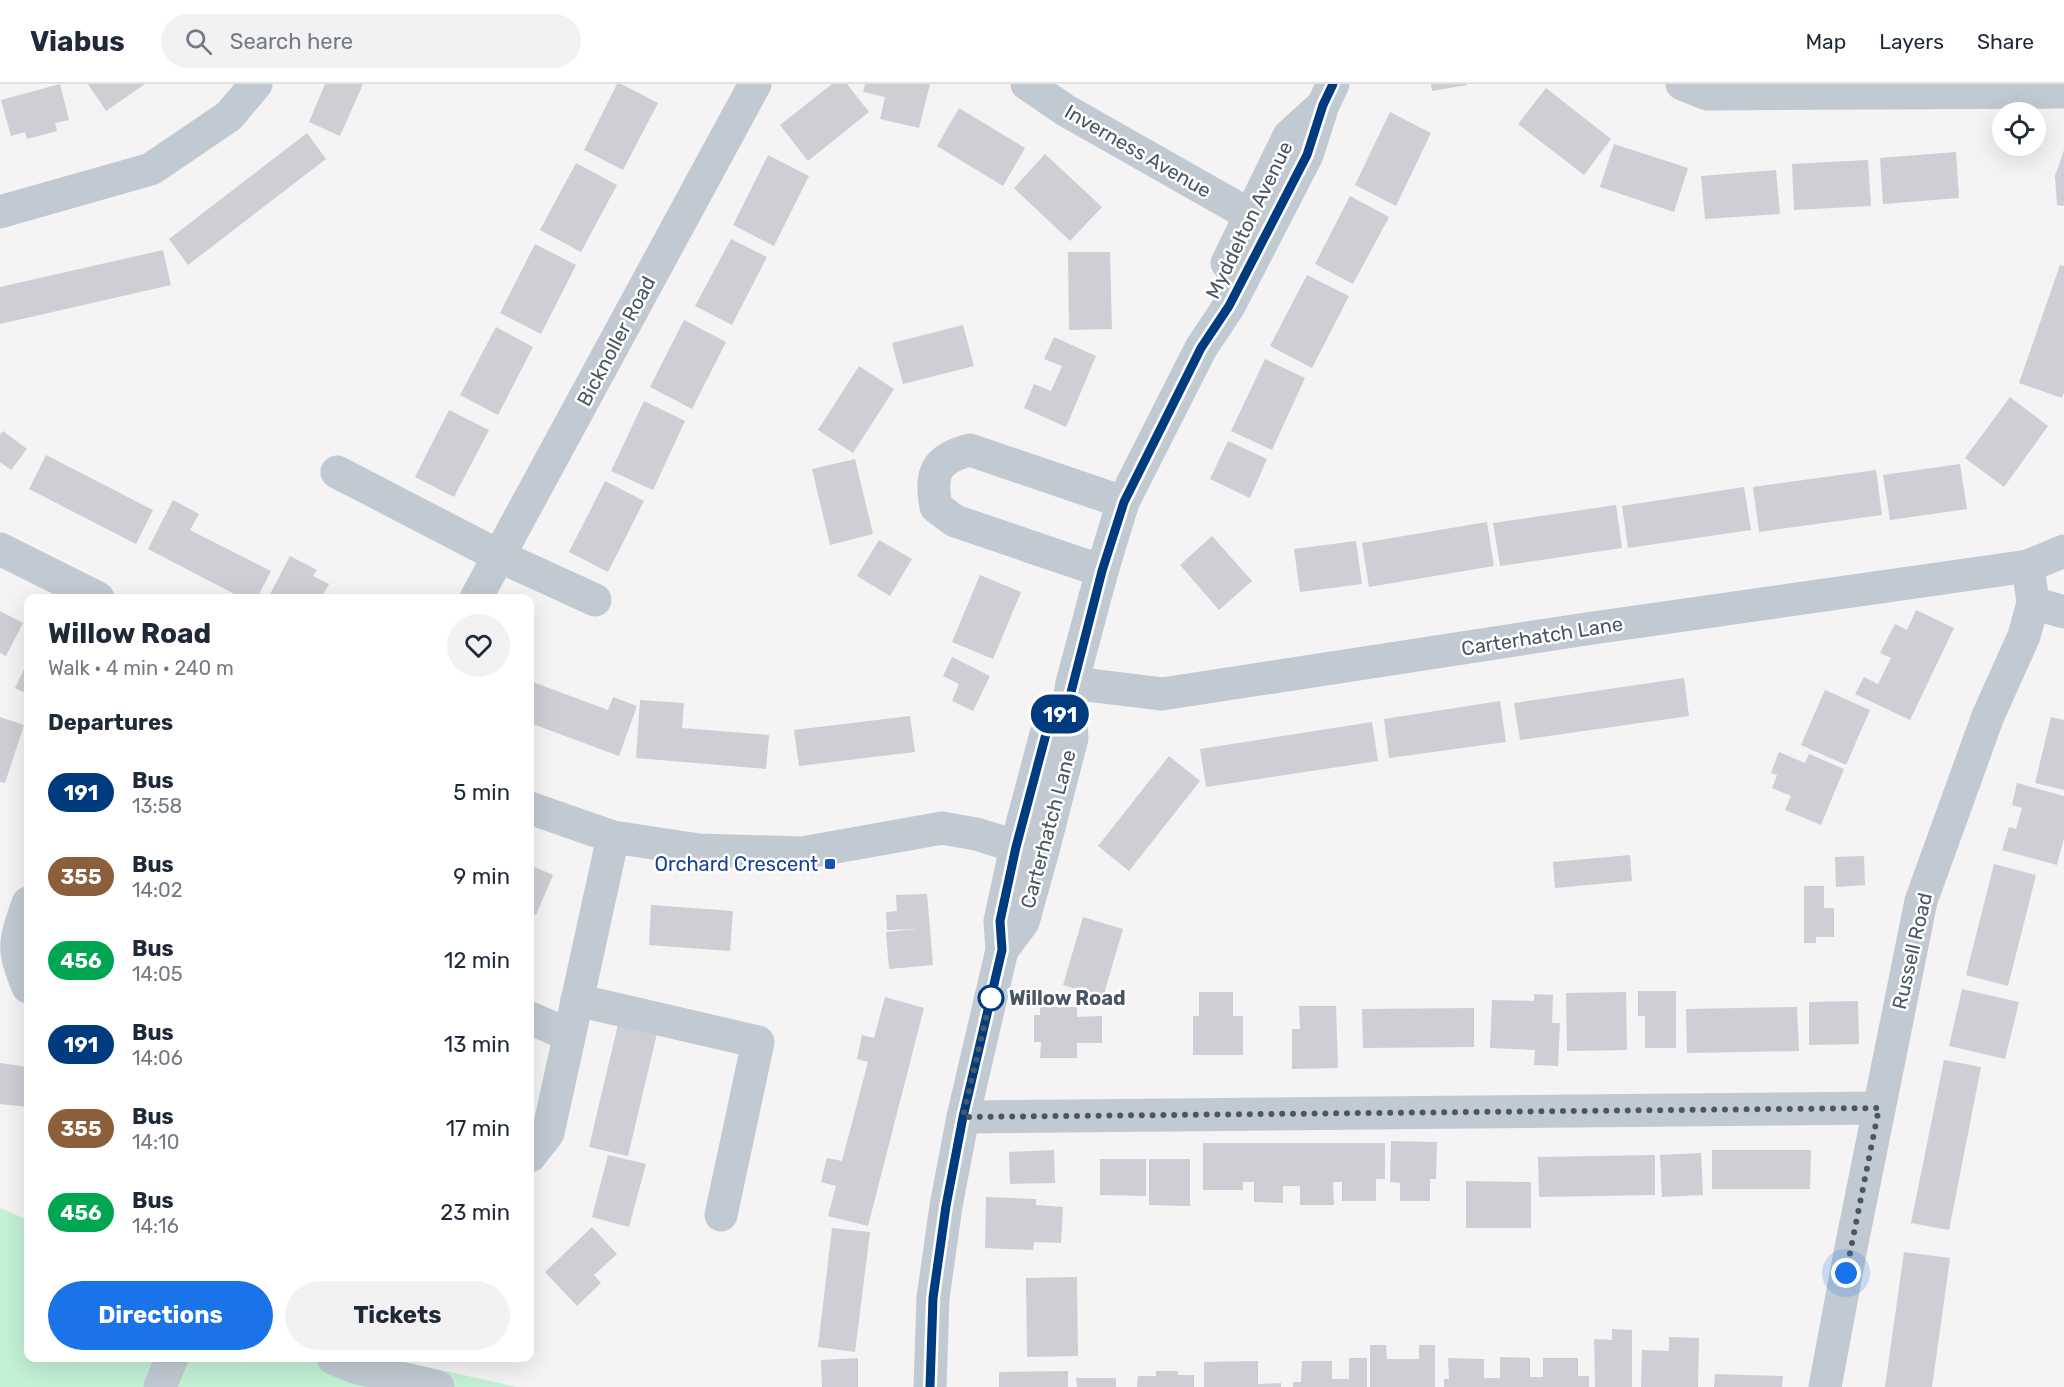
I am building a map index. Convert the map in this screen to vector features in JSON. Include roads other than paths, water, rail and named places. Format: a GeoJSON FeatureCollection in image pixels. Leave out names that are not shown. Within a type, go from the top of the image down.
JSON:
{"type":"FeatureCollection","features":[{"type":"Feature","properties":{"kind":"street"},"geometry":{"type":"LineString","coordinates":[[0,212],[151,169],[229,116],[256,84]]}},
{"type":"Feature","properties":{"kind":"street","name":"Bicknoller Road"},"geometry":{"type":"LineString","coordinates":[[478,594],[755,84]]}},
{"type":"Feature","properties":{"kind":"street","name":"Inverness Avenue"},"geometry":{"type":"LineString","coordinates":[[1027,84],[1065,110],[1250,215]]}},
{"type":"Feature","properties":{"kind":"street"},"geometry":{"type":"LineString","coordinates":[[1682,84],[1707,94],[2064,92]]}},
{"type":"Feature","properties":{"kind":"street","name":"Myddelton Avenue"},"geometry":{"type":"LineString","coordinates":[[1201,348],[1207,304],[1289,136],[1328,94]]}},
{"type":"Feature","properties":{"kind":"street","name":"Myddelton Avenue"},"geometry":{"type":"LineString","coordinates":[[1071,692],[1102,571],[1124,502],[1201,348],[1229,306],[1307,155],[1328,94]]}},
{"type":"Feature","properties":{"kind":"street"},"geometry":{"type":"LineString","coordinates":[[1102,571],[955,521],[936,507],[933,486],[936,471],[952,454],[970,450],[1124,502]]}},
{"type":"Feature","properties":{"kind":"street"},"geometry":{"type":"LineString","coordinates":[[337,472],[499,556],[595,600]]}},
{"type":"Feature","properties":{"kind":"street"},"geometry":{"type":"LineString","coordinates":[[0,549],[90,594]]}},
{"type":"Feature","properties":{"kind":"street"},"geometry":{"type":"LineString","coordinates":[[2028,566],[2064,551]]}},
{"type":"Feature","properties":{"kind":"street","name":"Russell Road"},"geometry":{"type":"LineString","coordinates":[[1825,1387],[1921,901],[1988,716],[2024,636],[2033,603],[2028,566]]}},
{"type":"Feature","properties":{"kind":"street","name":"Carterhatch Lane"},"geometry":{"type":"LineString","coordinates":[[930,1387],[933,1298],[946,1206],[963,1117],[1002,950],[1000,921],[1072,738],[1071,692],[1162,694],[1586,629],[2028,566]]}},
{"type":"Feature","properties":{"kind":"street"},"geometry":{"type":"LineString","coordinates":[[2033,603],[2064,612]]}},
{"type":"Feature","properties":{"kind":"street"},"geometry":{"type":"LineString","coordinates":[[534,809],[613,837],[699,850],[802,853],[942,828],[976,834],[1029,850]]}},
{"type":"Feature","properties":{"kind":"street"},"geometry":{"type":"LineString","coordinates":[[534,1151],[548,1133],[613,837]]}},
{"type":"Feature","properties":{"kind":"street"},"geometry":{"type":"LineString","coordinates":[[24,915],[16,940],[18,964],[24,978]]}},
{"type":"Feature","properties":{"kind":"street"},"geometry":{"type":"LineString","coordinates":[[577,1000],[758,1042],[721,1215]]}},
{"type":"Feature","properties":{"kind":"street"},"geometry":{"type":"LineString","coordinates":[[534,1020],[569,1035]]}},
{"type":"Feature","properties":{"kind":"street"},"geometry":{"type":"LineString","coordinates":[[963,1117],[1879,1108]]}},
{"type":"Feature","properties":{"kind":"street"},"geometry":{"type":"LineString","coordinates":[[160,1387],[170,1362]]}},
{"type":"Feature","properties":{"kind":"street"},"geometry":{"type":"LineString","coordinates":[[342,1362],[354,1367],[438,1387]]}},
{"type":"Feature","properties":{"kind":"place","name":"Orchard Crescent"},"geometry":{"type":"Point","coordinates":[830,864]}},
{"type":"Feature","properties":{"kind":"place","name":"Willow Road"},"geometry":{"type":"Point","coordinates":[991,998]}}]}
